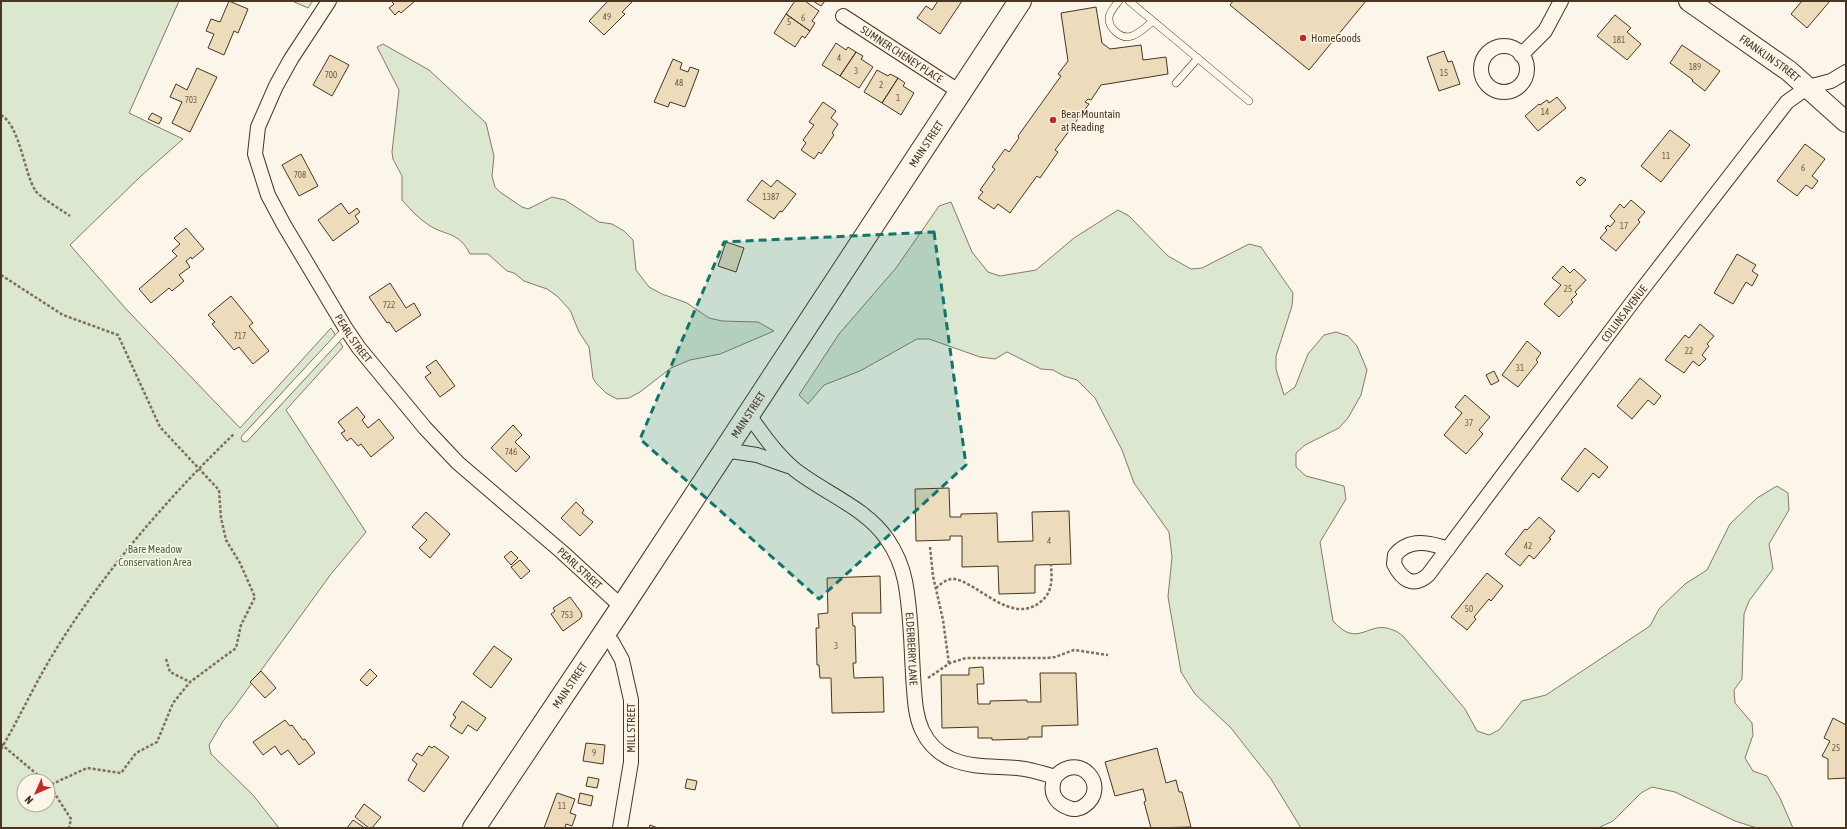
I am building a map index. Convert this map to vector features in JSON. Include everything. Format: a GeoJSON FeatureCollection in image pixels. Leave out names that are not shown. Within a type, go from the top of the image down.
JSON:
{"type":"FeatureCollection","features":[{"type":"Feature","properties":{"kind":"main road","name":"MAIN STREET"},"geometry":{"type":"LineString","coordinates":[[474,828],[622,607],[1020,1]]}},
{"type":"Feature","properties":{"kind":"main road","name":"FRANKLIN STREET"},"geometry":{"type":"LineString","coordinates":[[1689,1],[1772,58],[1808,87],[1846,122]]}},
{"type":"Feature","properties":{"kind":"street","name":"PEARL STREET"},"geometry":{"type":"LineString","coordinates":[[329,1],[312,25],[276,86],[258,127],[255,149],[256,160],[262,180],[271,201],[346,329],[359,348],[425,428],[458,463],[573,561],[622,607]]}},
{"type":"Feature","properties":{"kind":"street"},"geometry":{"type":"LineString","coordinates":[[1521,54],[1545,31],[1561,1]]}},
{"type":"Feature","properties":{"kind":"street","name":"SUMNER CHENEY PLACE"},"geometry":{"type":"LineString","coordinates":[[843,16],[960,92]]}},
{"type":"Feature","properties":{"kind":"street"},"geometry":{"type":"LineString","coordinates":[[1808,87],[1831,81],[1846,72]]}},
{"type":"Feature","properties":{"kind":"street","name":"COLLINS AVENUE"},"geometry":{"type":"LineString","coordinates":[[1448,549],[1615,325],[1787,102],[1808,87]]}},
{"type":"Feature","properties":{"kind":"street","name":"ELDERBERRY LANE"},"geometry":{"type":"LineString","coordinates":[[748,413],[767,441],[794,469]]}},
{"type":"Feature","properties":{"kind":"street","name":"ELDERBERRY LANE"},"geometry":{"type":"LineString","coordinates":[[724,450],[757,455],[794,469],[864,515],[880,530],[892,547],[901,567],[908,597],[917,717],[921,729],[930,743],[942,754],[967,764],[1038,771],[1055,777]]}},
{"type":"Feature","properties":{"kind":"street","name":"MILL STREET"},"geometry":{"type":"LineString","coordinates":[[604,634],[612,642],[622,660],[631,700],[631,762],[620,828]]}},
{"type":"Feature","properties":{"kind":"lane"},"geometry":{"type":"LineString","coordinates":[[1119,1],[1110,12],[1109,19],[1110,25],[1123,36],[1131,36],[1153,21]]}},
{"type":"Feature","properties":{"kind":"lane"},"geometry":{"type":"LineString","coordinates":[[1128,1],[1249,101]]}},
{"type":"Feature","properties":{"kind":"lane"},"geometry":{"type":"LineString","coordinates":[[1176,83],[1198,58]]}},
{"type":"Feature","properties":{"kind":"lane"},"geometry":{"type":"LineString","coordinates":[[245,438],[346,329]]}},
{"type":"Feature","properties":{"kind":"path"},"geometry":{"type":"LineString","coordinates":[[1,115],[7,118],[21,150],[35,191],[70,216]]}},
{"type":"Feature","properties":{"kind":"path"},"geometry":{"type":"LineString","coordinates":[[1,275],[63,315],[118,335],[160,427],[219,490],[221,518],[226,540],[240,563],[255,597],[240,625],[236,648],[190,682],[173,703],[157,742],[136,753],[121,773],[87,768],[56,781]]}},
{"type":"Feature","properties":{"kind":"path"},"geometry":{"type":"LineString","coordinates":[[1,749],[55,650],[85,606],[156,516],[198,468],[235,433]]}},
{"type":"Feature","properties":{"kind":"path"},"geometry":{"type":"LineString","coordinates":[[930,547],[949,664]]}},
{"type":"Feature","properties":{"kind":"path"},"geometry":{"type":"LineString","coordinates":[[936,588],[947,580],[957,580],[998,603],[1014,608],[1030,608],[1036,606],[1049,594],[1052,583],[1051,564]]}},
{"type":"Feature","properties":{"kind":"path"},"geometry":{"type":"LineString","coordinates":[[914,684],[929,678],[949,664],[966,658],[1047,658],[1056,657],[1074,650],[1108,655]]}},
{"type":"Feature","properties":{"kind":"path"},"geometry":{"type":"LineString","coordinates":[[166,659],[170,672],[190,682]]}},
{"type":"Feature","properties":{"kind":"path"},"geometry":{"type":"LineString","coordinates":[[2,745],[35,773]]}},
{"type":"Feature","properties":{"kind":"path"},"geometry":{"type":"LineString","coordinates":[[56,795],[72,819],[69,828]]}},
{"type":"Feature","properties":{"kind":"highlighted area"},"geometry":{"type":"Polygon","coordinates":[[[934,232],[966,465],[819,599],[640,439],[724,242],[934,232]]]}},
{"type":"Feature","properties":{"kind":"green space","name":"Bare Meadow Conservation Area"},"geometry":{"type":"Polygon","coordinates":[[[1,1],[179,1],[129,113],[183,139],[141,176],[70,245],[127,310],[240,428],[331,328],[343,347],[286,410],[366,532],[331,574],[223,721],[209,745],[211,754],[253,795],[279,828],[1,828],[1,1]]]}},
{"type":"Feature","properties":{"kind":"green space"},"geometry":{"type":"Polygon","coordinates":[[[292,1],[313,1],[308,8],[292,1]]]}},
{"type":"Feature","properties":{"kind":"green space"},"geometry":{"type":"Polygon","coordinates":[[[383,44],[429,70],[486,123],[494,156],[492,176],[495,187],[500,192],[522,207],[528,209],[552,197],[565,200],[599,222],[612,224],[624,231],[633,240],[636,270],[649,287],[662,294],[687,303],[709,318],[722,321],[758,322],[774,331],[720,354],[690,360],[671,368],[640,392],[629,398],[617,399],[606,393],[593,378],[589,347],[579,332],[570,310],[557,296],[547,289],[524,281],[514,273],[507,271],[488,254],[470,254],[462,242],[457,238],[430,226],[415,214],[402,200],[402,176],[393,159],[392,152],[399,90],[377,47],[383,44]]]}},
{"type":"Feature","properties":{"kind":"green space"},"geometry":{"type":"Polygon","coordinates":[[[951,202],[972,252],[988,272],[1000,276],[1036,270],[1074,238],[1118,210],[1129,216],[1168,256],[1191,269],[1202,268],[1249,244],[1261,247],[1293,293],[1292,306],[1276,356],[1276,369],[1284,395],[1295,387],[1308,354],[1324,335],[1336,332],[1348,336],[1357,346],[1367,370],[1361,395],[1348,418],[1339,428],[1305,445],[1296,453],[1296,467],[1306,476],[1344,486],[1346,499],[1320,542],[1333,621],[1342,629],[1350,633],[1357,634],[1377,628],[1384,628],[1394,630],[1403,636],[1465,709],[1477,731],[1489,735],[1499,730],[1522,701],[1546,695],[1650,626],[1659,609],[1685,584],[1707,570],[1730,524],[1757,498],[1777,486],[1788,493],[1789,510],[1769,544],[1773,569],[1749,601],[1744,614],[1742,679],[1734,690],[1735,703],[1752,723],[1753,735],[1745,758],[1753,771],[1767,776],[1780,798],[1793,828],[1757,828],[1735,821],[1675,792],[1652,787],[1641,793],[1613,821],[1598,828],[1301,828],[1271,779],[1231,728],[1195,694],[1181,672],[1168,597],[1172,557],[1169,532],[1134,483],[1122,450],[1095,398],[1077,380],[1064,376],[1053,370],[1041,369],[1007,352],[995,359],[980,357],[929,339],[917,339],[860,371],[824,385],[808,404],[799,395],[839,334],[896,268],[939,206],[951,202]]]}},
{"type":"Feature","properties":{"kind":"building"},"geometry":{"type":"Polygon","coordinates":[[[229,1],[248,9],[238,33],[234,31],[224,55],[208,48],[214,34],[206,31],[211,19],[220,22],[229,1]]]}},
{"type":"Feature","properties":{"kind":"building"},"geometry":{"type":"Polygon","coordinates":[[[391,1],[415,1],[401,13],[399,11],[395,15],[389,8],[394,4],[391,1]]]}},
{"type":"Feature","properties":{"kind":"building"},"geometry":{"type":"Polygon","coordinates":[[[608,1],[633,1],[622,12],[625,14],[604,35],[589,21],[608,1]]]}},
{"type":"Feature","properties":{"kind":"building"},"geometry":{"type":"Polygon","coordinates":[[[795,1],[805,1],[819,11],[812,21],[815,23],[810,31],[786,14],[795,1]]]}},
{"type":"Feature","properties":{"kind":"building"},"geometry":{"type":"Polygon","coordinates":[[[813,1],[825,1],[821,6],[813,1]]]}},
{"type":"Feature","properties":{"kind":"building"},"geometry":{"type":"Polygon","coordinates":[[[938,1],[962,1],[940,34],[917,18],[926,6],[932,10],[938,1]]]}},
{"type":"Feature","properties":{"kind":"building","name":"HomeGoods"},"geometry":{"type":"Polygon","coordinates":[[[1233,1],[1366,1],[1309,70],[1230,5],[1233,1]]]}},
{"type":"Feature","properties":{"kind":"building"},"geometry":{"type":"Polygon","coordinates":[[[1802,1],[1830,1],[1807,28],[1791,14],[1802,1]]]}},
{"type":"Feature","properties":{"kind":"building","name":"Bear Mountain at Reading"},"geometry":{"type":"Polygon","coordinates":[[[1096,7],[1102,43],[1110,49],[1141,45],[1143,60],[1166,57],[1168,74],[1101,85],[1091,100],[1088,99],[1085,102],[1089,104],[1055,150],[1058,152],[1040,178],[1037,176],[1010,213],[998,204],[994,209],[978,198],[983,192],[980,190],[995,169],[992,167],[1005,149],[1009,152],[1019,138],[1018,136],[1061,76],[1058,74],[1068,61],[1061,13],[1096,7]]]}},
{"type":"Feature","properties":{"kind":"building"},"geometry":{"type":"Polygon","coordinates":[[[786,14],[810,31],[805,38],[802,36],[795,47],[774,33],[786,14]]]}},
{"type":"Feature","properties":{"kind":"building"},"geometry":{"type":"Polygon","coordinates":[[[1615,15],[1631,28],[1627,32],[1641,44],[1627,60],[1597,36],[1615,15]]]}},
{"type":"Feature","properties":{"kind":"building"},"geometry":{"type":"Polygon","coordinates":[[[836,43],[846,50],[848,47],[856,52],[840,76],[822,65],[836,43]]]}},
{"type":"Feature","properties":{"kind":"building"},"geometry":{"type":"Polygon","coordinates":[[[1682,45],[1720,71],[1705,91],[1670,63],[1682,45]]]}},
{"type":"Feature","properties":{"kind":"building"},"geometry":{"type":"Polygon","coordinates":[[[1444,51],[1448,62],[1452,61],[1460,84],[1439,91],[1427,57],[1444,51]]]}},
{"type":"Feature","properties":{"kind":"building"},"geometry":{"type":"Polygon","coordinates":[[[856,52],[863,56],[861,59],[873,67],[859,88],[840,76],[856,52]]]}},
{"type":"Feature","properties":{"kind":"building"},"geometry":{"type":"Polygon","coordinates":[[[330,55],[349,65],[332,96],[313,85],[330,55]]]}},
{"type":"Feature","properties":{"kind":"building"},"geometry":{"type":"Polygon","coordinates":[[[673,59],[682,63],[680,69],[688,72],[690,67],[699,70],[685,107],[670,102],[668,107],[654,102],[673,59]]]}},
{"type":"Feature","properties":{"kind":"building"},"geometry":{"type":"Polygon","coordinates":[[[197,68],[217,77],[190,132],[172,123],[182,102],[170,97],[176,84],[187,90],[197,68]]]}},
{"type":"Feature","properties":{"kind":"building"},"geometry":{"type":"Polygon","coordinates":[[[877,70],[888,76],[890,74],[898,78],[882,103],[864,92],[877,70]]]}},
{"type":"Feature","properties":{"kind":"building"},"geometry":{"type":"Polygon","coordinates":[[[898,78],[905,83],[903,86],[914,93],[901,115],[882,103],[898,78]]]}},
{"type":"Feature","properties":{"kind":"building"},"geometry":{"type":"Polygon","coordinates":[[[1557,97],[1566,108],[1538,131],[1525,116],[1539,104],[1540,105],[1547,100],[1549,103],[1557,97]]]}},
{"type":"Feature","properties":{"kind":"building"},"geometry":{"type":"Polygon","coordinates":[[[823,102],[836,111],[831,118],[838,124],[832,133],[834,135],[821,154],[819,152],[814,159],[801,150],[806,143],[803,140],[814,125],[809,122],[823,102]]]}},
{"type":"Feature","properties":{"kind":"building"},"geometry":{"type":"Polygon","coordinates":[[[152,113],[162,118],[159,124],[148,119],[152,113]]]}},
{"type":"Feature","properties":{"kind":"building"},"geometry":{"type":"Polygon","coordinates":[[[1670,130],[1690,145],[1661,182],[1641,166],[1670,130]]]}},
{"type":"Feature","properties":{"kind":"building"},"geometry":{"type":"Polygon","coordinates":[[[1805,144],[1825,159],[1812,176],[1818,181],[1812,189],[1806,185],[1797,196],[1777,181],[1805,144]]]}},
{"type":"Feature","properties":{"kind":"building"},"geometry":{"type":"Polygon","coordinates":[[[301,154],[318,186],[299,196],[282,165],[301,154]]]}},
{"type":"Feature","properties":{"kind":"building"},"geometry":{"type":"Polygon","coordinates":[[[1581,177],[1586,180],[1580,186],[1576,182],[1581,177]]]}},
{"type":"Feature","properties":{"kind":"building"},"geometry":{"type":"Polygon","coordinates":[[[762,180],[771,187],[777,180],[796,194],[782,212],[780,211],[774,219],[747,200],[762,180]]]}},
{"type":"Feature","properties":{"kind":"building"},"geometry":{"type":"Polygon","coordinates":[[[1631,200],[1645,212],[1638,220],[1640,222],[1616,251],[1600,238],[1607,230],[1605,228],[1608,225],[1610,227],[1615,221],[1610,216],[1620,204],[1624,208],[1631,200]]]}},
{"type":"Feature","properties":{"kind":"building"},"geometry":{"type":"Polygon","coordinates":[[[341,203],[349,214],[357,208],[360,212],[355,216],[359,222],[333,241],[318,220],[341,203]]]}},
{"type":"Feature","properties":{"kind":"building"},"geometry":{"type":"Polygon","coordinates":[[[186,228],[204,249],[192,259],[191,257],[186,261],[190,267],[179,275],[184,281],[172,291],[169,288],[151,303],[139,289],[177,256],[172,251],[180,244],[174,238],[186,228]]]}},
{"type":"Feature","properties":{"kind":"building"},"geometry":{"type":"Polygon","coordinates":[[[726,242],[744,248],[736,272],[718,266],[726,242]]]}},
{"type":"Feature","properties":{"kind":"building"},"geometry":{"type":"Polygon","coordinates":[[[1737,254],[1756,265],[1752,271],[1758,275],[1752,286],[1746,282],[1733,304],[1714,293],[1737,254]]]}},
{"type":"Feature","properties":{"kind":"building"},"geometry":{"type":"Polygon","coordinates":[[[1563,266],[1570,273],[1574,269],[1586,280],[1575,292],[1577,294],[1571,300],[1573,302],[1559,317],[1544,304],[1561,285],[1552,278],[1563,266]]]}},
{"type":"Feature","properties":{"kind":"building"},"geometry":{"type":"Polygon","coordinates":[[[390,283],[406,308],[414,303],[421,315],[396,332],[389,322],[387,323],[369,297],[390,283]]]}},
{"type":"Feature","properties":{"kind":"building"},"geometry":{"type":"Polygon","coordinates":[[[231,296],[253,323],[249,326],[269,351],[253,364],[239,347],[234,350],[212,324],[215,322],[208,315],[231,296]]]}},
{"type":"Feature","properties":{"kind":"building"},"geometry":{"type":"Polygon","coordinates":[[[1700,324],[1714,336],[1707,344],[1709,346],[1702,355],[1706,359],[1699,366],[1693,361],[1684,373],[1665,360],[1685,335],[1689,338],[1700,324]]]}},
{"type":"Feature","properties":{"kind":"building"},"geometry":{"type":"Polygon","coordinates":[[[1527,341],[1541,353],[1536,360],[1538,362],[1518,387],[1502,375],[1527,341]]]}},
{"type":"Feature","properties":{"kind":"building"},"geometry":{"type":"Polygon","coordinates":[[[436,360],[455,386],[440,397],[425,377],[431,373],[426,367],[436,360]]]}},
{"type":"Feature","properties":{"kind":"building"},"geometry":{"type":"Polygon","coordinates":[[[1494,371],[1499,381],[1491,385],[1486,375],[1494,371]]]}},
{"type":"Feature","properties":{"kind":"building"},"geometry":{"type":"Polygon","coordinates":[[[1640,378],[1661,396],[1654,405],[1648,400],[1632,419],[1617,406],[1640,378]]]}},
{"type":"Feature","properties":{"kind":"building"},"geometry":{"type":"Polygon","coordinates":[[[1465,395],[1490,417],[1479,430],[1483,434],[1466,454],[1444,435],[1462,413],[1455,407],[1465,395]]]}},
{"type":"Feature","properties":{"kind":"building"},"geometry":{"type":"Polygon","coordinates":[[[357,407],[365,417],[362,420],[368,428],[379,419],[394,438],[371,457],[361,444],[358,446],[351,438],[347,441],[341,433],[345,431],[338,422],[357,407]]]}},
{"type":"Feature","properties":{"kind":"building"},"geometry":{"type":"Polygon","coordinates":[[[513,425],[522,435],[515,442],[530,457],[516,472],[491,448],[513,425]]]}},
{"type":"Feature","properties":{"kind":"building"},"geometry":{"type":"Polygon","coordinates":[[[1585,448],[1608,467],[1599,478],[1593,473],[1578,492],[1561,479],[1585,448]]]}},
{"type":"Feature","properties":{"kind":"building"},"geometry":{"type":"Polygon","coordinates":[[[949,488],[950,517],[961,517],[961,514],[997,513],[998,542],[1033,541],[1032,512],[1069,511],[1071,564],[1035,565],[1035,593],[999,594],[998,566],[962,567],[962,536],[950,536],[950,540],[916,541],[915,489],[949,488]]]}},
{"type":"Feature","properties":{"kind":"building"},"geometry":{"type":"Polygon","coordinates":[[[576,502],[584,510],[582,513],[593,522],[580,536],[561,518],[576,502]]]}},
{"type":"Feature","properties":{"kind":"building"},"geometry":{"type":"Polygon","coordinates":[[[426,512],[450,534],[430,558],[419,548],[427,540],[412,527],[426,512]]]}},
{"type":"Feature","properties":{"kind":"building"},"geometry":{"type":"Polygon","coordinates":[[[1539,517],[1555,531],[1549,538],[1551,539],[1534,559],[1529,555],[1520,566],[1505,554],[1525,529],[1527,530],[1539,517]]]}},
{"type":"Feature","properties":{"kind":"building"},"geometry":{"type":"Polygon","coordinates":[[[511,551],[518,558],[511,565],[504,557],[511,551]]]}},
{"type":"Feature","properties":{"kind":"building"},"geometry":{"type":"Polygon","coordinates":[[[520,560],[530,571],[521,579],[511,567],[520,560]]]}},
{"type":"Feature","properties":{"kind":"building"},"geometry":{"type":"Polygon","coordinates":[[[1487,573],[1503,586],[1491,601],[1489,599],[1474,617],[1476,619],[1467,630],[1451,617],[1487,573]]]}},
{"type":"Feature","properties":{"kind":"building"},"geometry":{"type":"Polygon","coordinates":[[[880,576],[881,613],[852,613],[853,626],[855,626],[856,663],[853,663],[854,678],[883,677],[884,712],[832,713],[831,678],[820,678],[819,665],[817,665],[816,628],[819,628],[818,614],[828,613],[827,578],[880,576]]]}},
{"type":"Feature","properties":{"kind":"building"},"geometry":{"type":"Polygon","coordinates":[[[570,597],[581,612],[582,616],[563,631],[551,614],[555,611],[553,608],[570,597]]]}},
{"type":"Feature","properties":{"kind":"building"},"geometry":{"type":"Polygon","coordinates":[[[494,646],[512,659],[491,688],[473,674],[494,646]]]}},
{"type":"Feature","properties":{"kind":"building"},"geometry":{"type":"Polygon","coordinates":[[[983,667],[984,684],[977,684],[978,704],[990,704],[990,701],[1027,700],[1027,702],[1041,702],[1040,673],[1076,673],[1078,725],[1042,726],[1042,737],[992,740],[992,738],[978,738],[978,727],[942,728],[941,675],[969,675],[969,668],[983,667]]]}},
{"type":"Feature","properties":{"kind":"building"},"geometry":{"type":"Polygon","coordinates":[[[370,669],[377,676],[367,686],[360,680],[370,669]]]}},
{"type":"Feature","properties":{"kind":"building"},"geometry":{"type":"Polygon","coordinates":[[[261,671],[276,688],[265,698],[250,682],[261,671]]]}},
{"type":"Feature","properties":{"kind":"building"},"geometry":{"type":"Polygon","coordinates":[[[462,701],[486,718],[477,731],[468,725],[462,734],[450,726],[456,717],[453,715],[462,701]]]}},
{"type":"Feature","properties":{"kind":"building"},"geometry":{"type":"Polygon","coordinates":[[[1833,718],[1846,725],[1846,778],[1828,779],[1828,759],[1822,756],[1830,741],[1824,738],[1833,718]]]}},
{"type":"Feature","properties":{"kind":"building"},"geometry":{"type":"Polygon","coordinates":[[[285,720],[290,726],[292,725],[303,740],[305,739],[315,753],[299,765],[288,750],[281,755],[275,746],[263,755],[253,742],[285,720]]]}},
{"type":"Feature","properties":{"kind":"building"},"geometry":{"type":"Polygon","coordinates":[[[586,743],[605,745],[603,764],[583,761],[586,743]]]}},
{"type":"Feature","properties":{"kind":"building"},"geometry":{"type":"Polygon","coordinates":[[[429,746],[432,748],[434,746],[449,757],[424,792],[408,780],[417,764],[412,760],[417,753],[422,756],[429,746]]]}},
{"type":"Feature","properties":{"kind":"building"},"geometry":{"type":"Polygon","coordinates":[[[1157,748],[1166,783],[1176,780],[1179,792],[1182,792],[1191,827],[1151,828],[1144,802],[1146,801],[1143,789],[1115,796],[1105,762],[1157,748]]]}},
{"type":"Feature","properties":{"kind":"building"},"geometry":{"type":"Polygon","coordinates":[[[588,777],[599,779],[597,788],[586,786],[588,777]]]}},
{"type":"Feature","properties":{"kind":"building"},"geometry":{"type":"Polygon","coordinates":[[[687,779],[697,781],[695,790],[685,788],[687,779]]]}},
{"type":"Feature","properties":{"kind":"building"},"geometry":{"type":"Polygon","coordinates":[[[557,793],[575,799],[570,813],[576,815],[572,826],[566,824],[565,828],[544,828],[557,793]]]}},
{"type":"Feature","properties":{"kind":"building"},"geometry":{"type":"Polygon","coordinates":[[[580,793],[593,796],[591,806],[578,803],[580,793]]]}},
{"type":"Feature","properties":{"kind":"building"},"geometry":{"type":"Polygon","coordinates":[[[364,804],[381,817],[372,828],[369,828],[355,817],[364,804]]]}},
{"type":"Feature","properties":{"kind":"building"},"geometry":{"type":"Polygon","coordinates":[[[353,820],[365,828],[347,828],[353,820]]]}},
{"type":"Feature","properties":{"kind":"building"},"geometry":{"type":"Polygon","coordinates":[[[650,825],[658,828],[649,828],[650,825]]]}},
{"type":"Feature","properties":{"kind":"place","name":"HomeGoods"},"geometry":{"type":"Point","coordinates":[1303,38]}},
{"type":"Feature","properties":{"kind":"place","name":"Bear Mountain at Reading"},"geometry":{"type":"Point","coordinates":[1053,120]}}]}
